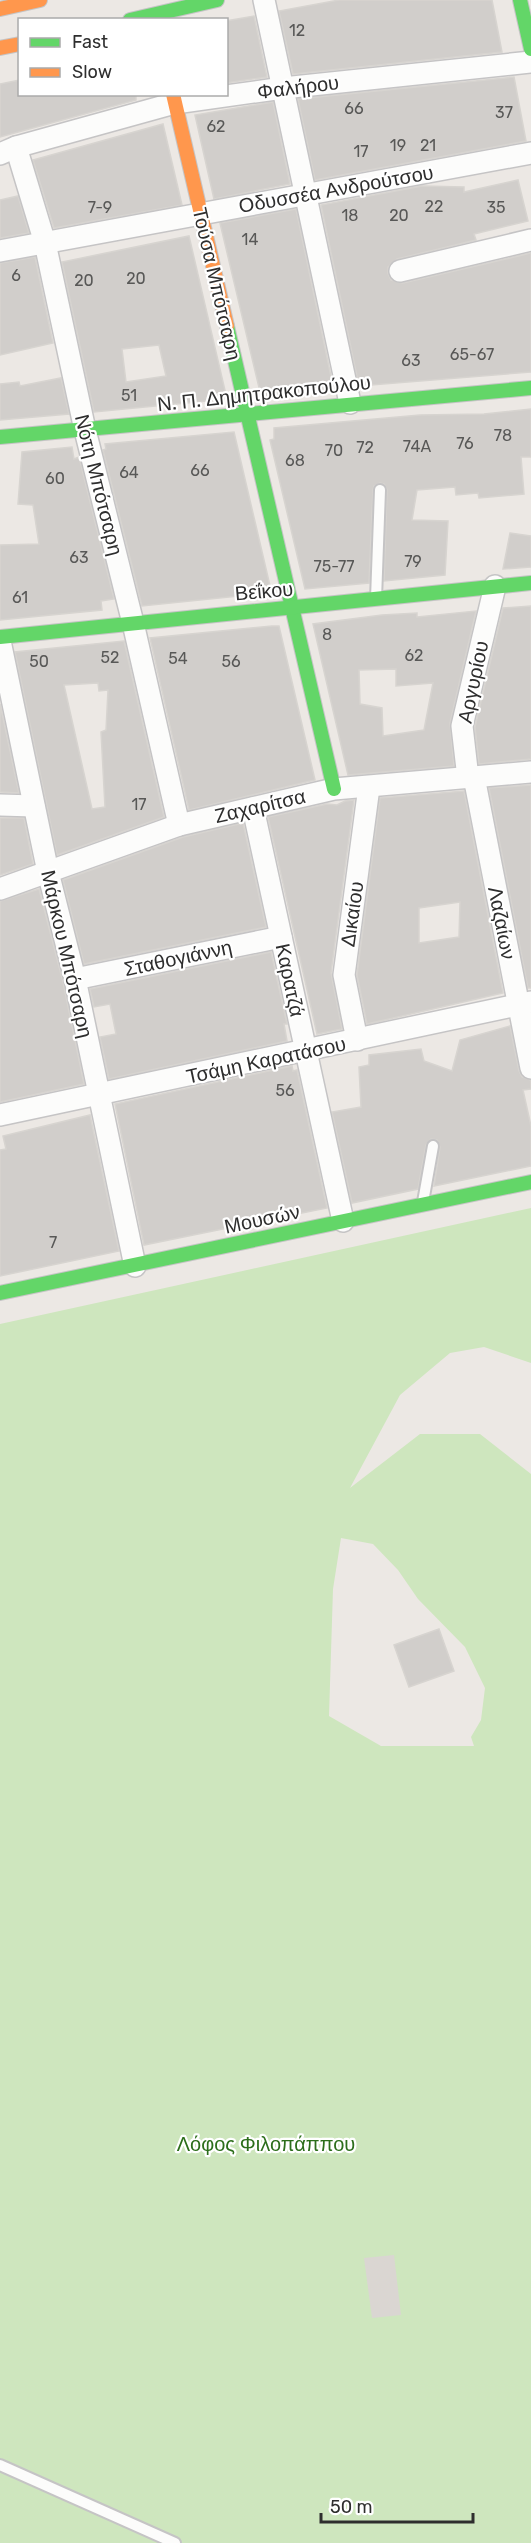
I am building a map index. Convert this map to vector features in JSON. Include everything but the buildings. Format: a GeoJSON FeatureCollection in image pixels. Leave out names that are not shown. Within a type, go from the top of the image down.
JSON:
{"type":"FeatureCollection","features":[{"type":"Feature","properties":{"kind":"main road"},"geometry":{"type":"LineString","coordinates":[[0,9],[40,0]]}},
{"type":"Feature","properties":{"kind":"main road"},"geometry":{"type":"LineString","coordinates":[[154,17],[217,0]]}},
{"type":"Feature","properties":{"kind":"main road"},"geometry":{"type":"LineString","coordinates":[[520,0],[531,49]]}},
{"type":"Feature","properties":{"kind":"main road"},"geometry":{"type":"LineString","coordinates":[[0,48],[18,44]]}},
{"type":"Feature","properties":{"kind":"main road","name":"Τούσα Μπότσαρη"},"geometry":{"type":"LineString","coordinates":[[174,99],[334,789]]}},
{"type":"Feature","properties":{"kind":"main road","name":"Ν. Π. Δημητρακοπούλου"},"geometry":{"type":"LineString","coordinates":[[0,437],[531,388]]}},
{"type":"Feature","properties":{"kind":"main road","name":"Βεΐκου"},"geometry":{"type":"LineString","coordinates":[[0,639],[133,623],[531,583]]}},
{"type":"Feature","properties":{"kind":"main road","name":"Μουσών"},"geometry":{"type":"LineString","coordinates":[[0,1293],[531,1182]]}},
{"type":"Feature","properties":{"kind":"street"},"geometry":{"type":"LineString","coordinates":[[264,0],[350,403]]}},
{"type":"Feature","properties":{"kind":"street","name":"Φαλήρου"},"geometry":{"type":"LineString","coordinates":[[228,94],[531,62]]}},
{"type":"Feature","properties":{"kind":"street","name":"Φαλήρου"},"geometry":{"type":"LineString","coordinates":[[8,150],[174,99],[204,96]]}},
{"type":"Feature","properties":{"kind":"street","name":"Νότη Μπότσαρη"},"geometry":{"type":"LineString","coordinates":[[8,150],[45,243],[85,430],[133,623],[179,825]]}},
{"type":"Feature","properties":{"kind":"street","name":"Οδυσσέα Ανδρούτσου"},"geometry":{"type":"LineString","coordinates":[[0,251],[531,153]]}},
{"type":"Feature","properties":{"kind":"street"},"geometry":{"type":"LineString","coordinates":[[400,270],[531,240]]}},
{"type":"Feature","properties":{"kind":"street","name":"Αργυρίου"},"geometry":{"type":"LineString","coordinates":[[471,778],[462,726],[495,586]]}},
{"type":"Feature","properties":{"kind":"street","name":"Μάρκου Μπότσαρη"},"geometry":{"type":"LineString","coordinates":[[0,639],[48,872],[75,980],[135,1266]]}},
{"type":"Feature","properties":{"kind":"street","name":"Ζαχαρίτσα"},"geometry":{"type":"LineString","coordinates":[[0,889],[179,825],[334,789],[531,772]]}},
{"type":"Feature","properties":{"kind":"street","name":"Λαζαίων"},"geometry":{"type":"LineString","coordinates":[[471,778],[525,1004],[531,1068]]}},
{"type":"Feature","properties":{"kind":"street","name":"Δικαίου"},"geometry":{"type":"LineString","coordinates":[[357,1040],[344,975],[369,787]]}},
{"type":"Feature","properties":{"kind":"street"},"geometry":{"type":"LineString","coordinates":[[0,805],[34,806]]}},
{"type":"Feature","properties":{"kind":"street","name":"Καρατζά"},"geometry":{"type":"LineString","coordinates":[[253,808],[343,1221]]}},
{"type":"Feature","properties":{"kind":"street","name":"Σταθογιάννη"},"geometry":{"type":"LineString","coordinates":[[75,980],[281,937]]}},
{"type":"Feature","properties":{"kind":"street","name":"Τσάμη Καρατάσου"},"geometry":{"type":"LineString","coordinates":[[0,1115],[525,1004]]}},
{"type":"Feature","properties":{"kind":"lane"},"geometry":{"type":"LineString","coordinates":[[376,599],[380,490]]}},
{"type":"Feature","properties":{"kind":"lane"},"geometry":{"type":"LineString","coordinates":[[423,1205],[433,1146]]}},
{"type":"Feature","properties":{"kind":"lane"},"geometry":{"type":"LineString","coordinates":[[0,2465],[175,2543]]}},
{"type":"Feature","properties":{"kind":"green space","name":"Λόφος Φιλοπάππου"},"geometry":{"type":"Polygon","coordinates":[[[531,1208],[531,1363],[484,1347],[450,1353],[400,1395],[350,1488],[420,1434],[480,1434],[531,1474],[531,2543],[0,2543],[0,1324],[531,1208]],[[341,1538],[333,1589],[329,1716],[381,1746],[474,1746],[471,1737],[481,1720],[485,1688],[465,1647],[418,1599],[398,1570],[373,1544],[341,1538]]]}},
{"type":"Feature","properties":{"kind":"shaded area"},"geometry":{"type":"Polygon","coordinates":[[[394,2255],[401,2315],[372,2318],[364,2258],[394,2255]]]}},
{"type":"Feature","properties":{"kind":"traffic: fast"},"geometry":{"type":"LineString","coordinates":[[139,18],[217,0]]}},
{"type":"Feature","properties":{"kind":"traffic: fast"},"geometry":{"type":"LineString","coordinates":[[520,0],[531,49]]}},
{"type":"Feature","properties":{"kind":"traffic: fast"},"geometry":{"type":"LineString","coordinates":[[227,326],[334,789]]}},
{"type":"Feature","properties":{"kind":"traffic: fast"},"geometry":{"type":"LineString","coordinates":[[0,437],[531,388]]}},
{"type":"Feature","properties":{"kind":"traffic: fast"},"geometry":{"type":"LineString","coordinates":[[0,637],[531,583]]}},
{"type":"Feature","properties":{"kind":"traffic: fast"},"geometry":{"type":"LineString","coordinates":[[0,1293],[531,1182]]}},
{"type":"Feature","properties":{"kind":"traffic: slow"},"geometry":{"type":"LineString","coordinates":[[0,9],[40,0]]}},
{"type":"Feature","properties":{"kind":"traffic: slow"},"geometry":{"type":"LineString","coordinates":[[0,48],[18,44]]}},
{"type":"Feature","properties":{"kind":"traffic: slow"},"geometry":{"type":"LineString","coordinates":[[173,96],[227,326]]}}]}
